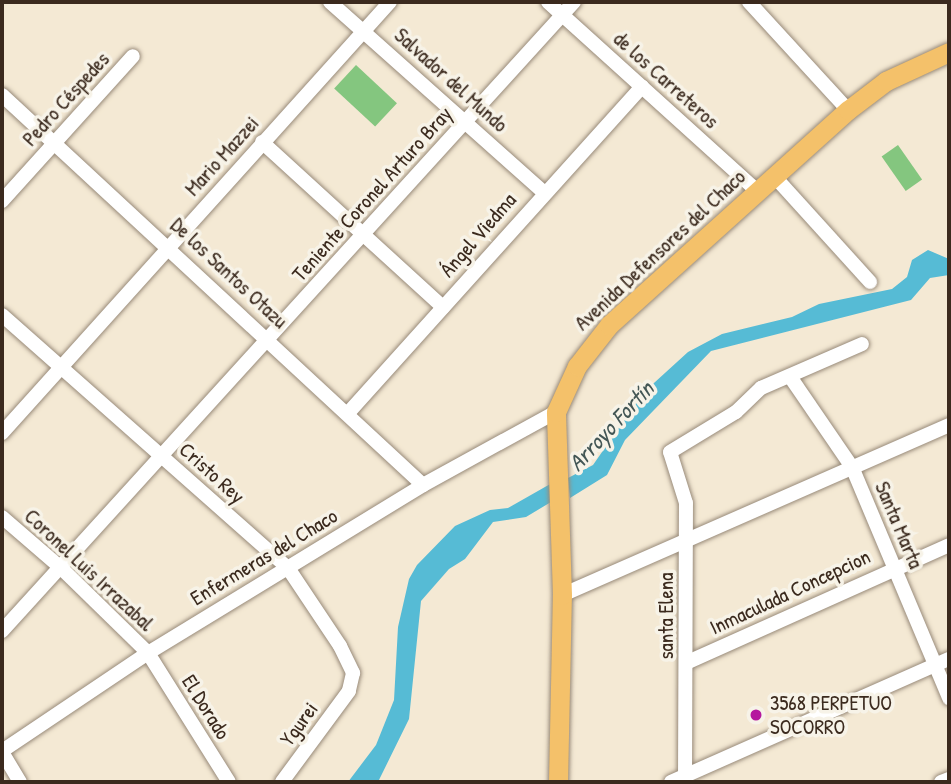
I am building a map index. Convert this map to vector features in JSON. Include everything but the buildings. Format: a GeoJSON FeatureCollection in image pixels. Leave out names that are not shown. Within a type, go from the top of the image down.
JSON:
{"type":"FeatureCollection","features":[{"type":"Feature","properties":{"kind":"main road","name":"Avenida Defensores del Chaco"},"geometry":{"type":"LineString","coordinates":[[558,782],[562,594],[556,412],[588,348],[755,190],[848,110],[886,81],[949,52]]}},
{"type":"Feature","properties":{"kind":"street","name":"Salvador del Mundo"},"geometry":{"type":"LineString","coordinates":[[330,2],[467,121],[543,192]]}},
{"type":"Feature","properties":{"kind":"street","name":"Mario Mazzei"},"geometry":{"type":"LineString","coordinates":[[2,433],[390,2]]}},
{"type":"Feature","properties":{"kind":"street","name":"de los Carreteros"},"geometry":{"type":"LineString","coordinates":[[548,2],[755,190]]}},
{"type":"Feature","properties":{"kind":"street","name":"Teniente Coronel Arturo Bray"},"geometry":{"type":"LineString","coordinates":[[2,631],[160,454],[574,2]]}},
{"type":"Feature","properties":{"kind":"street"},"geometry":{"type":"LineString","coordinates":[[749,2],[848,110]]}},
{"type":"Feature","properties":{"kind":"street","name":"Pedro Céspedes"},"geometry":{"type":"LineString","coordinates":[[2,201],[133,57]]}},
{"type":"Feature","properties":{"kind":"street","name":"Ángel Viedma"},"geometry":{"type":"LineString","coordinates":[[349,412],[543,192],[642,87]]}},
{"type":"Feature","properties":{"kind":"street","name":"De los Santos Otazu"},"geometry":{"type":"LineString","coordinates":[[2,95],[349,412],[423,485]]}},
{"type":"Feature","properties":{"kind":"street"},"geometry":{"type":"LineString","coordinates":[[262,142],[365,233],[443,307]]}},
{"type":"Feature","properties":{"kind":"street"},"geometry":{"type":"LineString","coordinates":[[774,176],[870,282]]}},
{"type":"Feature","properties":{"kind":"street","name":"Cristo Rey"},"geometry":{"type":"LineString","coordinates":[[2,315],[288,568],[350,663],[349,691]]}},
{"type":"Feature","properties":{"kind":"street"},"geometry":{"type":"LineString","coordinates":[[792,378],[862,344]]}},
{"type":"Feature","properties":{"kind":"street","name":"santa Elena"},"geometry":{"type":"LineString","coordinates":[[680,780],[688,662],[687,540],[685,494],[670,452],[736,412],[761,388],[792,378]]}},
{"type":"Feature","properties":{"kind":"street","name":"Santa Marta"},"geometry":{"type":"LineString","coordinates":[[792,378],[852,467],[894,567],[942,662],[949,698]]}},
{"type":"Feature","properties":{"kind":"street","name":"Enfermeras del Chaco"},"geometry":{"type":"LineString","coordinates":[[2,752],[148,653],[423,485],[556,412]]}},
{"type":"Feature","properties":{"kind":"street"},"geometry":{"type":"LineString","coordinates":[[562,594],[949,425]]}},
{"type":"Feature","properties":{"kind":"street","name":"Coronel Luis Irrazabal"},"geometry":{"type":"LineString","coordinates":[[2,517],[61,568],[148,653]]}},
{"type":"Feature","properties":{"kind":"street","name":"Inmaculada Concepcion"},"geometry":{"type":"LineString","coordinates":[[688,662],[894,567],[949,545]]}},
{"type":"Feature","properties":{"kind":"street","name":"El Dorado"},"geometry":{"type":"LineString","coordinates":[[148,653],[229,782]]}},
{"type":"Feature","properties":{"kind":"street"},"geometry":{"type":"LineString","coordinates":[[680,780],[942,662]]}},
{"type":"Feature","properties":{"kind":"street","name":"Ygurei"},"geometry":{"type":"LineString","coordinates":[[282,782],[349,691]]}},
{"type":"Feature","properties":{"kind":"street"},"geometry":{"type":"LineString","coordinates":[[2,752],[20,782]]}},
{"type":"Feature","properties":{"kind":"street"},"geometry":{"type":"LineString","coordinates":[[940,782],[949,779]]}},
{"type":"Feature","properties":{"kind":"green space"},"geometry":{"type":"Polygon","coordinates":[[[356,65],[397,103],[375,127],[334,88],[356,65]]]}},
{"type":"Feature","properties":{"kind":"green space"},"geometry":{"type":"Polygon","coordinates":[[[898,145],[922,179],[906,191],[882,156],[898,145]]]}},
{"type":"Feature","properties":{"kind":"water"},"geometry":{"type":"Polygon","coordinates":[[[928,250],[949,259],[949,275],[930,278],[911,300],[711,351],[625,440],[607,475],[570,498],[568,478],[593,465],[643,393],[688,352],[722,334],[792,317],[819,304],[892,289],[907,277],[912,260],[928,250]]]}},
{"type":"Feature","properties":{"kind":"water"},"geometry":{"type":"Polygon","coordinates":[[[552,483],[551,502],[526,517],[493,522],[465,559],[449,569],[421,601],[409,719],[378,782],[348,782],[376,745],[394,700],[398,627],[409,579],[417,565],[455,526],[490,510],[508,508],[552,483]]]}},
{"type":"Feature","properties":{"kind":"place","name":"3568 PERPETUO SOCORRO"},"geometry":{"type":"Point","coordinates":[756,715]}},
{"type":"Feature","properties":{"kind":"water label","name":"Arroyo Fortín"},"geometry":{"type":"Point","coordinates":[611,426]}}]}
